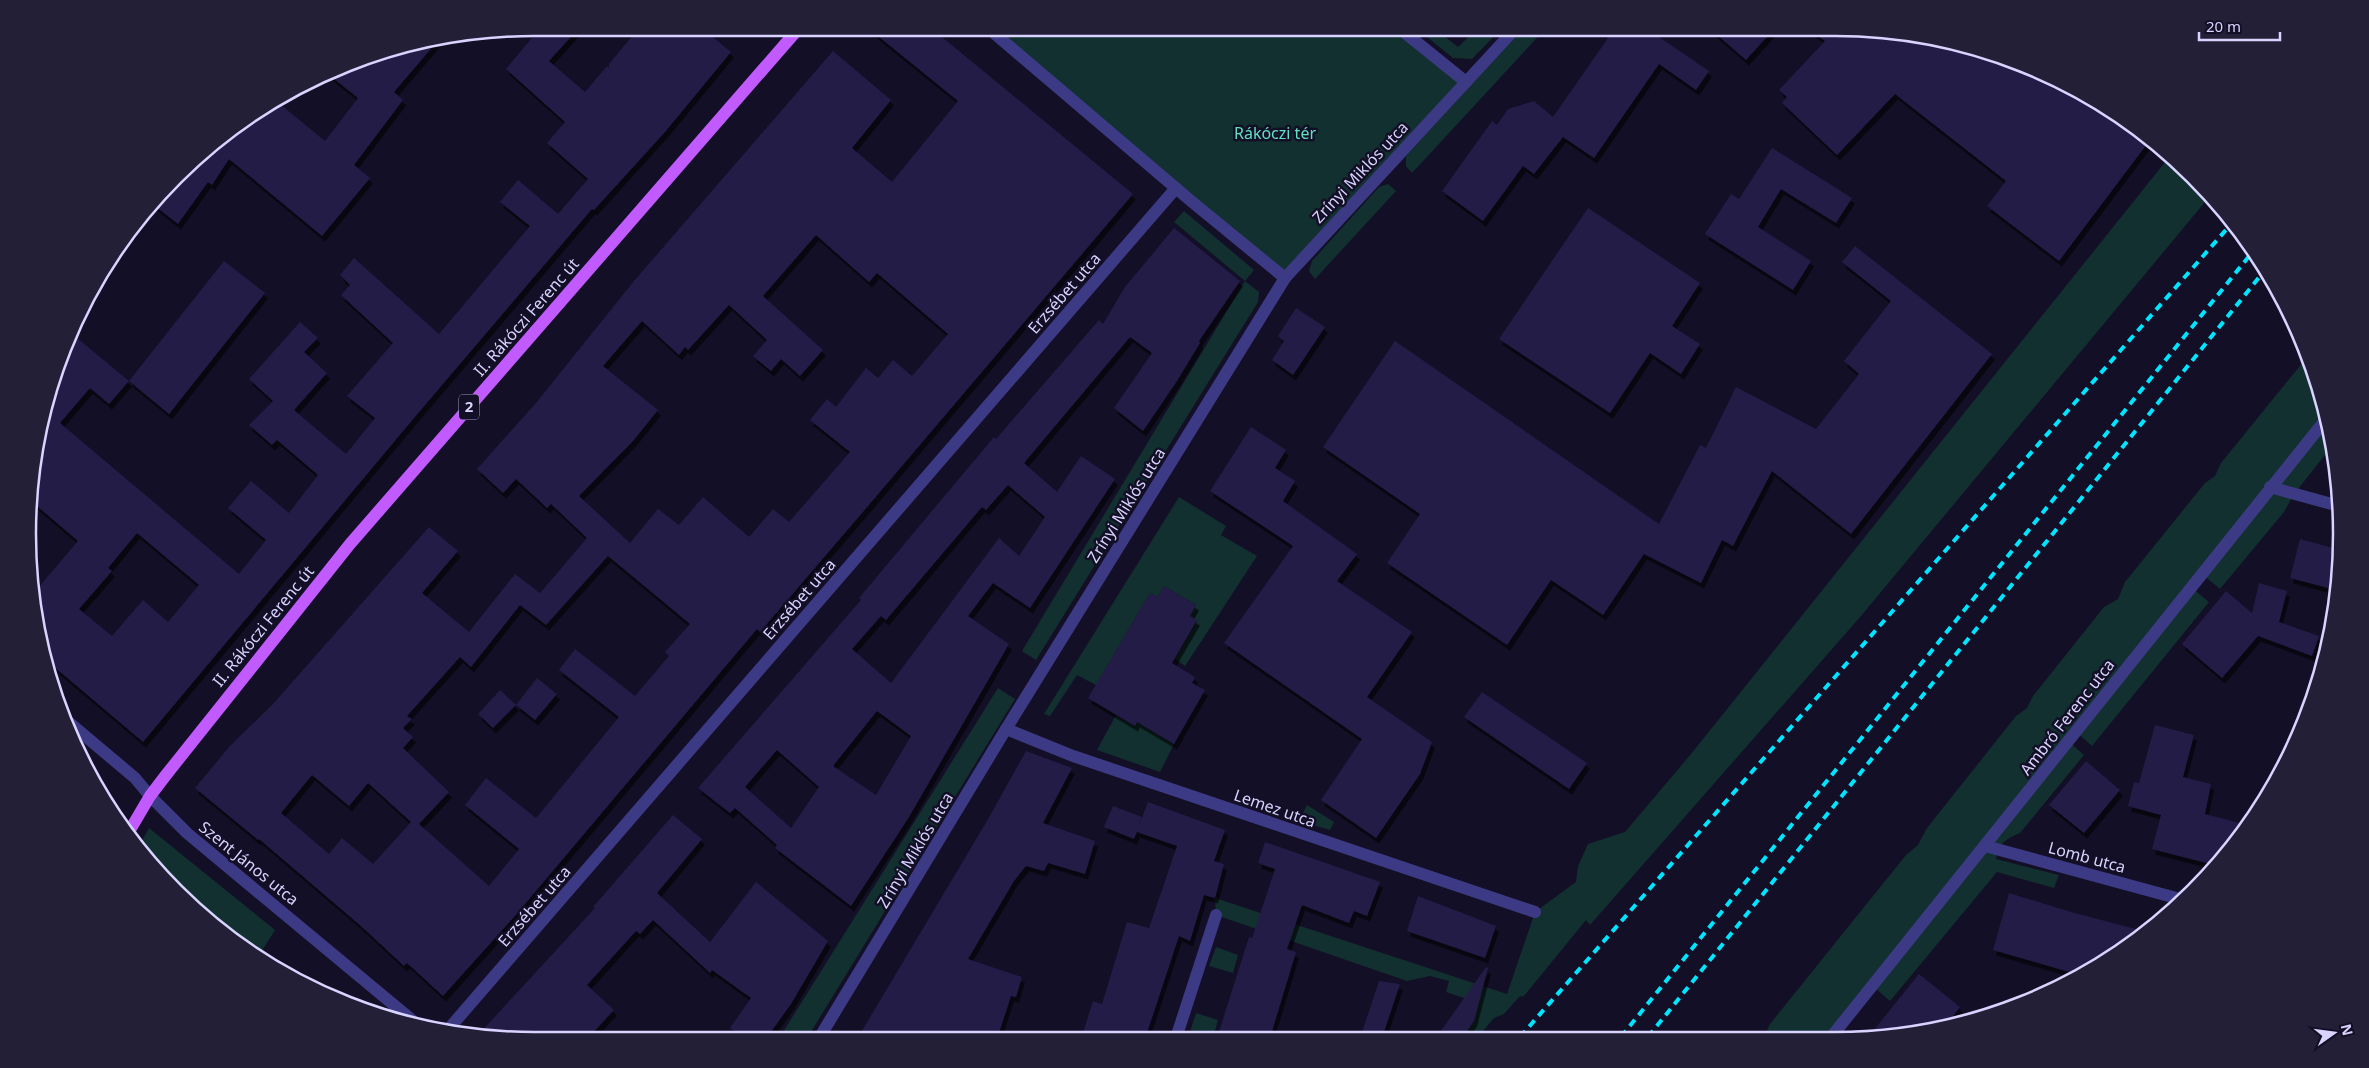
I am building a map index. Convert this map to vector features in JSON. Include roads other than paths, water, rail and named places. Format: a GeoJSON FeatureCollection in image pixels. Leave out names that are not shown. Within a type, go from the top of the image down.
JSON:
{"type":"FeatureCollection","features":[{"type":"Feature","properties":{"kind":"main road","name":"II. Rákóczi Ferenc út"},"geometry":{"type":"LineString","coordinates":[[150,796],[350,544],[792,36]]}},
{"type":"Feature","properties":{"kind":"main road","name":"2"},"geometry":{"type":"LineString","coordinates":[[132,827],[150,796]]}},
{"type":"Feature","properties":{"kind":"street"},"geometry":{"type":"LineString","coordinates":[[997,36],[1285,278]]}},
{"type":"Feature","properties":{"kind":"street"},"geometry":{"type":"LineString","coordinates":[[1409,36],[1466,82]]}},
{"type":"Feature","properties":{"kind":"street","name":"Zrínyi Miklós utca"},"geometry":{"type":"LineString","coordinates":[[823,1032],[1006,729],[1285,278],[1509,36]]}},
{"type":"Feature","properties":{"kind":"street","name":"Erzsébet utca"},"geometry":{"type":"LineString","coordinates":[[453,1024],[1176,188]]}},
{"type":"Feature","properties":{"kind":"street","name":"Ambró Ferenc utca"},"geometry":{"type":"LineString","coordinates":[[1835,1032],[2320,425]]}},
{"type":"Feature","properties":{"kind":"street"},"geometry":{"type":"LineString","coordinates":[[2270,487],[2332,504]]}},
{"type":"Feature","properties":{"kind":"street","name":"Szent János utca"},"geometry":{"type":"LineString","coordinates":[[76,728],[135,778],[187,833],[405,1015]]}},
{"type":"Feature","properties":{"kind":"street","name":"Lemez utca"},"geometry":{"type":"LineString","coordinates":[[1006,729],[1073,756],[1535,912]]}},
{"type":"Feature","properties":{"kind":"street","name":"Lomb utca"},"geometry":{"type":"LineString","coordinates":[[1985,846],[2174,897]]}},
{"type":"Feature","properties":{"kind":"street"},"geometry":{"type":"LineString","coordinates":[[1178,1032],[1216,915]]}},
{"type":"Feature","properties":{"kind":"railway"},"geometry":{"type":"LineString","coordinates":[[1524,1032],[2228,228]]}},
{"type":"Feature","properties":{"kind":"railway"},"geometry":{"type":"LineString","coordinates":[[1625,1032],[2249,257]]}},
{"type":"Feature","properties":{"kind":"railway"},"geometry":{"type":"LineString","coordinates":[[1652,1032],[2260,276]]}},
{"type":"Feature","properties":{"kind":"park label","name":"Rákóczi tér"},"geometry":{"type":"Point","coordinates":[1275,133]}}]}
